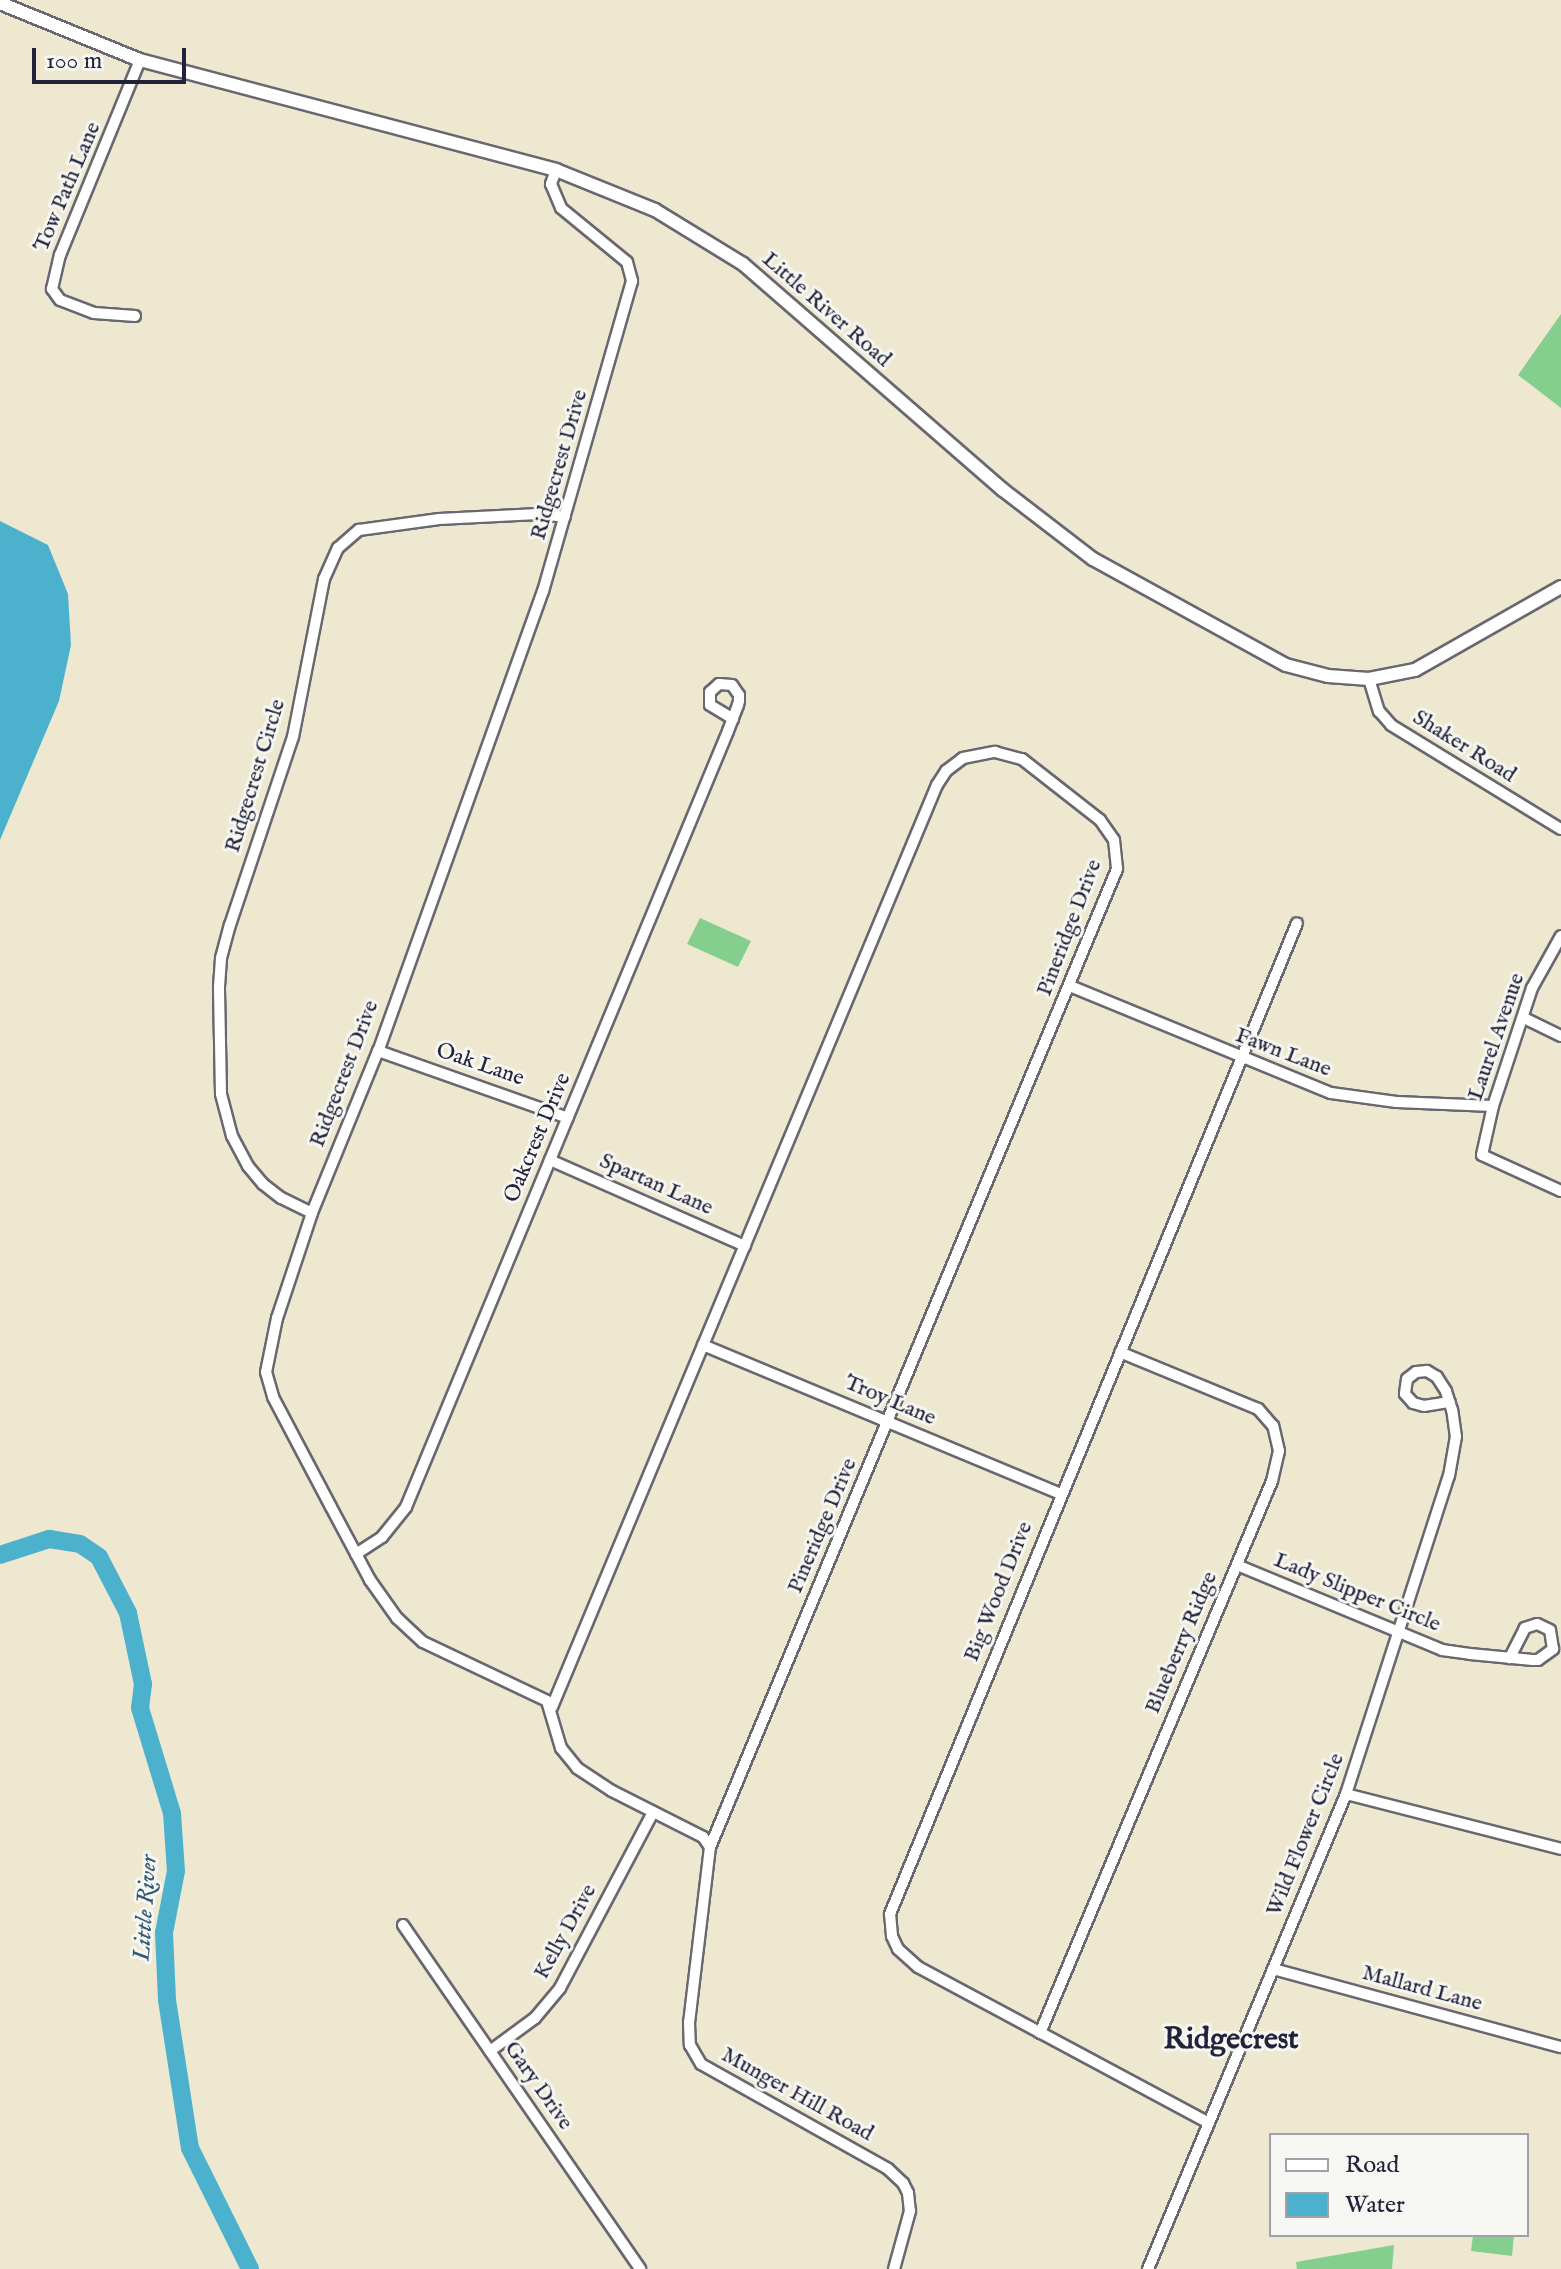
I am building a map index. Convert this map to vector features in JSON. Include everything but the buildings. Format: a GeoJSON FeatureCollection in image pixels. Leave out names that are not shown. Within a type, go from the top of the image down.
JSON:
{"type":"FeatureCollection","features":[{"type":"Feature","properties":{"kind":"main road","name":"Little River Road"},"geometry":{"type":"LineString","coordinates":[[0,3],[140,60],[556,170],[655,210],[743,264],[1003,490],[1093,559],[1286,665],[1328,676],[1369,679],[1415,670],[1561,587]]}},
{"type":"Feature","properties":{"kind":"street","name":"Tow Path Lane"},"geometry":{"type":"LineString","coordinates":[[135,316],[94,313],[60,300],[52,289],[60,255],[140,60]]}},
{"type":"Feature","properties":{"kind":"street","name":"Ridgecrest Drive"},"geometry":{"type":"LineString","coordinates":[[552,1707],[529,1691],[423,1642],[397,1618],[356,1554],[273,1397],[266,1372],[277,1318],[312,1213],[378,1051],[528,637],[621,323],[632,271],[627,262],[561,208],[551,184],[556,170]]}},
{"type":"Feature","properties":{"kind":"street","name":"Ridgecrest Circle"},"geometry":{"type":"LineString","coordinates":[[312,1213],[263,1184],[248,1166],[232,1136],[221,1094],[219,987],[221,958],[230,925],[293,737],[324,579],[338,548],[359,530],[439,519],[538,514],[565,517]]}},
{"type":"Feature","properties":{"kind":"street","name":"Shaker Road"},"geometry":{"type":"LineString","coordinates":[[1369,679],[1379,711],[1391,725],[1561,829]]}},
{"type":"Feature","properties":{"kind":"street","name":"Oakcrest Drive"},"geometry":{"type":"LineString","coordinates":[[356,1554],[382,1537],[406,1507],[733,719]]}},
{"type":"Feature","properties":{"kind":"street","name":"Pineridge Drive"},"geometry":{"type":"LineString","coordinates":[[552,1707],[937,785],[946,771],[963,758],[995,752],[1022,759],[1100,820],[1114,840],[1118,858],[1113,885],[710,1847]]}},
{"type":"Feature","properties":{"kind":"street","name":"Big Wood Drive"},"geometry":{"type":"LineString","coordinates":[[1209,2123],[918,1967],[898,1949],[892,1936],[890,1914],[1297,923]]}},
{"type":"Feature","properties":{"kind":"street","name":"Laurel Avenue"},"geometry":{"type":"LineString","coordinates":[[1561,936],[1532,988],[1493,1106],[1482,1155],[1561,1191]]}},
{"type":"Feature","properties":{"kind":"street","name":"Fawn Lane"},"geometry":{"type":"LineString","coordinates":[[1070,986],[1241,1059],[1301,1083],[1342,1095],[1396,1102],[1493,1106]]}},
{"type":"Feature","properties":{"kind":"street"},"geometry":{"type":"LineString","coordinates":[[1524,1018],[1561,1036]]}},
{"type":"Feature","properties":{"kind":"street","name":"Oak Lane"},"geometry":{"type":"LineString","coordinates":[[378,1051],[568,1118]]}},
{"type":"Feature","properties":{"kind":"street","name":"Spartan Lane"},"geometry":{"type":"LineString","coordinates":[[550,1160],[745,1246]]}},
{"type":"Feature","properties":{"kind":"street","name":"Troy Lane"},"geometry":{"type":"LineString","coordinates":[[703,1345],[1061,1494]]}},
{"type":"Feature","properties":{"kind":"street","name":"Blueberry Ridge"},"geometry":{"type":"LineString","coordinates":[[1040,2033],[1237,1565],[1277,1466],[1279,1451],[1273,1426],[1258,1409],[1120,1352]]}},
{"type":"Feature","properties":{"kind":"street","name":"Wild Flower Circle"},"geometry":{"type":"LineString","coordinates":[[1148,2269],[1346,1794],[1453,1463],[1456,1437],[1450,1402],[1440,1382],[1431,1372],[1416,1372],[1407,1379],[1405,1394],[1416,1405],[1450,1402]]}},
{"type":"Feature","properties":{"kind":"street","name":"Lady Slipper Circle"},"geometry":{"type":"LineString","coordinates":[[1237,1565],[1399,1635],[1442,1650],[1510,1658],[1538,1660],[1547,1657],[1554,1644],[1550,1630],[1537,1624],[1525,1628],[1510,1658]]}},
{"type":"Feature","properties":{"kind":"street"},"geometry":{"type":"LineString","coordinates":[[552,1707],[556,1737],[568,1759],[589,1778],[703,1837],[710,1847]]}},
{"type":"Feature","properties":{"kind":"street"},"geometry":{"type":"LineString","coordinates":[[1346,1794],[1561,1849]]}},
{"type":"Feature","properties":{"kind":"street","name":"Kelly Drive"},"geometry":{"type":"LineString","coordinates":[[490,2051],[535,2018],[560,1988],[653,1812]]}},
{"type":"Feature","properties":{"kind":"street","name":"Munger Hill Road"},"geometry":{"type":"LineString","coordinates":[[710,1847],[689,2022],[693,2055],[712,2072],[888,2169],[903,2183],[908,2193],[910,2211],[894,2269]]}},
{"type":"Feature","properties":{"kind":"street","name":"Gary Drive"},"geometry":{"type":"LineString","coordinates":[[403,1925],[640,2269]]}},
{"type":"Feature","properties":{"kind":"street","name":"Mallard Lane"},"geometry":{"type":"LineString","coordinates":[[1273,1969],[1561,2047]]}},
{"type":"Feature","properties":{"kind":"green space"},"geometry":{"type":"Polygon","coordinates":[[[1561,314],[1561,408],[1518,375],[1561,314]]]}},
{"type":"Feature","properties":{"kind":"green space"},"geometry":{"type":"Polygon","coordinates":[[[700,918],[751,941],[738,967],[687,944],[700,918]]]}},
{"type":"Feature","properties":{"kind":"green space"},"geometry":{"type":"Polygon","coordinates":[[[1473,2237],[1514,2237],[1512,2256],[1471,2251],[1473,2237]]]}},
{"type":"Feature","properties":{"kind":"green space"},"geometry":{"type":"Polygon","coordinates":[[[1394,2245],[1392,2269],[1297,2269],[1296,2262],[1394,2245]]]}},
{"type":"Feature","properties":{"kind":"water"},"geometry":{"type":"Polygon","coordinates":[[[0,521],[48,545],[68,594],[71,645],[59,701],[0,840],[0,521]]]}},
{"type":"Feature","properties":{"kind":"waterway","name":"Little River"},"geometry":{"type":"LineString","coordinates":[[0,1555],[49,1539],[80,1544],[99,1557],[128,1613],[143,1684],[140,1708],[172,1813],[176,1871],[164,1933],[167,2000],[190,2148],[250,2269]]}},
{"type":"Feature","properties":{"kind":"district","name":"Ridgecrest"},"geometry":{"type":"Point","coordinates":[1231,2040]}}]}
